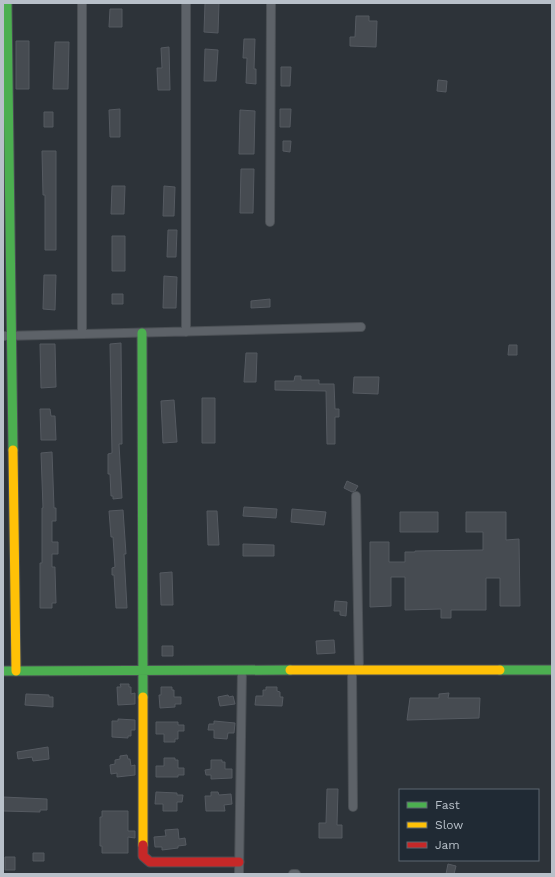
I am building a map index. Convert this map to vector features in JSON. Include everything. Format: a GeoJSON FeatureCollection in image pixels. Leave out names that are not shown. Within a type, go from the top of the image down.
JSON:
{"type":"FeatureCollection","features":[{"type":"Feature","properties":{"kind":"street"},"geometry":{"type":"LineString","coordinates":[[7,3],[7,336],[16,671]]}},
{"type":"Feature","properties":{"kind":"street"},"geometry":{"type":"LineString","coordinates":[[82,3],[82,334]]}},
{"type":"Feature","properties":{"kind":"street"},"geometry":{"type":"LineString","coordinates":[[186,3],[186,332]]}},
{"type":"Feature","properties":{"kind":"street"},"geometry":{"type":"LineString","coordinates":[[270,222],[271,3]]}},
{"type":"Feature","properties":{"kind":"street"},"geometry":{"type":"LineString","coordinates":[[7,336],[361,327]]}},
{"type":"Feature","properties":{"kind":"street"},"geometry":{"type":"LineString","coordinates":[[142,333],[143,856],[150,862],[239,862]]}},
{"type":"Feature","properties":{"kind":"street"},"geometry":{"type":"LineString","coordinates":[[352,807],[355,670],[356,496]]}},
{"type":"Feature","properties":{"kind":"street"},"geometry":{"type":"LineString","coordinates":[[239,874],[242,670]]}},
{"type":"Feature","properties":{"kind":"street"},"geometry":{"type":"LineString","coordinates":[[3,671],[552,670]]}},
{"type":"Feature","properties":{"kind":"building"},"geometry":{"type":"Polygon","coordinates":[[[205,3],[219,3],[218,33],[204,32],[205,3]]]}},
{"type":"Feature","properties":{"kind":"building"},"geometry":{"type":"Polygon","coordinates":[[[110,9],[122,9],[122,27],[109,27],[110,9]]]}},
{"type":"Feature","properties":{"kind":"building"},"geometry":{"type":"Polygon","coordinates":[[[356,16],[369,16],[369,21],[377,21],[376,47],[350,46],[350,37],[355,37],[356,16]]]}},
{"type":"Feature","properties":{"kind":"building"},"geometry":{"type":"Polygon","coordinates":[[[244,39],[255,39],[254,69],[256,69],[256,84],[246,83],[247,58],[243,58],[244,39]]]}},
{"type":"Feature","properties":{"kind":"building"},"geometry":{"type":"Polygon","coordinates":[[[16,41],[29,41],[29,89],[16,89],[16,41]]]}},
{"type":"Feature","properties":{"kind":"building"},"geometry":{"type":"Polygon","coordinates":[[[55,42],[69,42],[68,89],[53,89],[55,42]]]}},
{"type":"Feature","properties":{"kind":"building"},"geometry":{"type":"Polygon","coordinates":[[[169,47],[170,90],[158,90],[157,68],[162,68],[161,48],[169,47]]]}},
{"type":"Feature","properties":{"kind":"building"},"geometry":{"type":"Polygon","coordinates":[[[205,49],[218,50],[216,81],[204,81],[205,49]]]}},
{"type":"Feature","properties":{"kind":"building"},"geometry":{"type":"Polygon","coordinates":[[[281,67],[291,67],[290,86],[281,86],[281,67]]]}},
{"type":"Feature","properties":{"kind":"building"},"geometry":{"type":"Polygon","coordinates":[[[438,80],[447,81],[446,92],[437,91],[438,80]]]}},
{"type":"Feature","properties":{"kind":"building"},"geometry":{"type":"Polygon","coordinates":[[[120,109],[120,137],[110,137],[109,110],[120,109]]]}},
{"type":"Feature","properties":{"kind":"building"},"geometry":{"type":"Polygon","coordinates":[[[280,109],[291,109],[290,127],[280,127],[280,109]]]}},
{"type":"Feature","properties":{"kind":"building"},"geometry":{"type":"Polygon","coordinates":[[[240,110],[255,111],[254,154],[239,154],[240,110]]]}},
{"type":"Feature","properties":{"kind":"building"},"geometry":{"type":"Polygon","coordinates":[[[44,112],[53,112],[53,127],[44,127],[44,112]]]}},
{"type":"Feature","properties":{"kind":"building"},"geometry":{"type":"Polygon","coordinates":[[[283,141],[291,141],[290,152],[283,151],[283,141]]]}},
{"type":"Feature","properties":{"kind":"building"},"geometry":{"type":"Polygon","coordinates":[[[42,151],[56,151],[56,250],[45,250],[45,195],[43,195],[42,151]]]}},
{"type":"Feature","properties":{"kind":"building"},"geometry":{"type":"Polygon","coordinates":[[[241,169],[254,169],[253,213],[240,213],[241,169]]]}},
{"type":"Feature","properties":{"kind":"building"},"geometry":{"type":"Polygon","coordinates":[[[112,186],[125,186],[124,214],[111,214],[112,186]]]}},
{"type":"Feature","properties":{"kind":"building"},"geometry":{"type":"Polygon","coordinates":[[[164,186],[175,187],[174,216],[163,216],[164,186]]]}},
{"type":"Feature","properties":{"kind":"building"},"geometry":{"type":"Polygon","coordinates":[[[168,230],[177,230],[176,257],[167,257],[168,230]]]}},
{"type":"Feature","properties":{"kind":"building"},"geometry":{"type":"Polygon","coordinates":[[[112,236],[125,236],[125,271],[112,271],[112,236]]]}},
{"type":"Feature","properties":{"kind":"building"},"geometry":{"type":"Polygon","coordinates":[[[44,275],[56,275],[55,310],[43,309],[44,275]]]}},
{"type":"Feature","properties":{"kind":"building"},"geometry":{"type":"Polygon","coordinates":[[[164,276],[177,277],[176,308],[163,308],[164,276]]]}},
{"type":"Feature","properties":{"kind":"building"},"geometry":{"type":"Polygon","coordinates":[[[112,294],[123,294],[123,304],[112,304],[112,294]]]}},
{"type":"Feature","properties":{"kind":"building"},"geometry":{"type":"Polygon","coordinates":[[[270,299],[270,307],[251,308],[251,301],[270,299]]]}},
{"type":"Feature","properties":{"kind":"building"},"geometry":{"type":"Polygon","coordinates":[[[121,343],[122,444],[119,444],[122,498],[113,499],[113,496],[111,496],[110,474],[108,474],[108,454],[112,453],[110,344],[121,343]]]}},
{"type":"Feature","properties":{"kind":"building"},"geometry":{"type":"Polygon","coordinates":[[[40,344],[55,344],[56,387],[41,388],[40,344]]]}},
{"type":"Feature","properties":{"kind":"building"},"geometry":{"type":"Polygon","coordinates":[[[509,345],[517,345],[517,355],[508,355],[509,345]]]}},
{"type":"Feature","properties":{"kind":"building"},"geometry":{"type":"Polygon","coordinates":[[[246,353],[257,353],[256,382],[244,382],[246,353]]]}},
{"type":"Feature","properties":{"kind":"building"},"geometry":{"type":"Polygon","coordinates":[[[295,376],[301,376],[301,380],[319,380],[319,384],[334,384],[335,409],[339,409],[339,417],[335,417],[335,444],[327,444],[326,391],[275,390],[275,381],[294,381],[295,376]]]}},
{"type":"Feature","properties":{"kind":"building"},"geometry":{"type":"Polygon","coordinates":[[[354,377],[379,377],[378,394],[353,393],[354,377]]]}},
{"type":"Feature","properties":{"kind":"building"},"geometry":{"type":"Polygon","coordinates":[[[202,398],[215,398],[215,443],[202,443],[202,398]]]}},
{"type":"Feature","properties":{"kind":"building"},"geometry":{"type":"Polygon","coordinates":[[[174,400],[177,442],[163,443],[161,401],[174,400]]]}},
{"type":"Feature","properties":{"kind":"building"},"geometry":{"type":"Polygon","coordinates":[[[40,409],[50,409],[51,416],[55,416],[56,440],[41,440],[40,409]]]}},
{"type":"Feature","properties":{"kind":"building"},"geometry":{"type":"Polygon","coordinates":[[[52,452],[54,508],[56,508],[56,521],[52,521],[52,542],[58,542],[58,554],[52,554],[52,567],[55,567],[56,603],[52,603],[52,608],[40,608],[40,563],[42,563],[43,508],[41,453],[52,452]]]}},
{"type":"Feature","properties":{"kind":"building"},"geometry":{"type":"Polygon","coordinates":[[[347,481],[358,486],[355,491],[352,492],[344,488],[347,481]]]}},
{"type":"Feature","properties":{"kind":"building"},"geometry":{"type":"Polygon","coordinates":[[[244,507],[277,509],[276,518],[243,516],[244,507]]]}},
{"type":"Feature","properties":{"kind":"building"},"geometry":{"type":"Polygon","coordinates":[[[292,509],[326,512],[324,525],[291,522],[292,509]]]}},
{"type":"Feature","properties":{"kind":"building"},"geometry":{"type":"Polygon","coordinates":[[[123,510],[126,554],[124,554],[127,608],[116,608],[114,575],[112,575],[112,568],[115,567],[113,537],[111,537],[109,511],[123,510]]]}},
{"type":"Feature","properties":{"kind":"building"},"geometry":{"type":"Polygon","coordinates":[[[207,511],[217,511],[219,545],[208,545],[207,511]]]}},
{"type":"Feature","properties":{"kind":"building"},"geometry":{"type":"Polygon","coordinates":[[[400,512],[438,512],[438,532],[400,532],[400,512]]]}},
{"type":"Feature","properties":{"kind":"building"},"geometry":{"type":"Polygon","coordinates":[[[466,512],[506,512],[506,540],[519,539],[520,606],[500,606],[500,578],[486,578],[486,610],[451,610],[451,618],[441,618],[441,609],[405,610],[405,577],[391,577],[391,606],[370,607],[370,542],[389,542],[389,562],[405,562],[405,552],[483,550],[483,532],[466,532],[466,512]]]}},
{"type":"Feature","properties":{"kind":"building"},"geometry":{"type":"Polygon","coordinates":[[[243,544],[274,545],[274,556],[243,556],[243,544]]]}},
{"type":"Feature","properties":{"kind":"building"},"geometry":{"type":"Polygon","coordinates":[[[172,572],[173,605],[161,605],[160,573],[172,572]]]}},
{"type":"Feature","properties":{"kind":"building"},"geometry":{"type":"Polygon","coordinates":[[[335,601],[347,602],[346,616],[340,615],[340,611],[334,611],[335,601]]]}},
{"type":"Feature","properties":{"kind":"building"},"geometry":{"type":"Polygon","coordinates":[[[334,640],[335,653],[317,654],[316,641],[334,640]]]}},
{"type":"Feature","properties":{"kind":"building"},"geometry":{"type":"Polygon","coordinates":[[[162,646],[173,646],[173,656],[162,656],[162,646]]]}},
{"type":"Feature","properties":{"kind":"building"},"geometry":{"type":"Polygon","coordinates":[[[120,684],[129,684],[129,687],[131,687],[131,694],[135,693],[135,704],[118,705],[117,687],[121,687],[120,684]]]}},
{"type":"Feature","properties":{"kind":"building"},"geometry":{"type":"Polygon","coordinates":[[[161,687],[172,687],[172,690],[174,690],[174,697],[181,697],[181,704],[175,704],[175,707],[160,708],[159,695],[161,695],[161,687]]]}},
{"type":"Feature","properties":{"kind":"building"},"geometry":{"type":"Polygon","coordinates":[[[266,687],[277,687],[277,691],[280,692],[280,697],[283,697],[282,706],[255,705],[256,696],[263,696],[263,690],[266,690],[266,687]]]}},
{"type":"Feature","properties":{"kind":"building"},"geometry":{"type":"Polygon","coordinates":[[[449,693],[448,698],[480,698],[479,718],[407,720],[410,698],[439,698],[439,694],[449,693]]]}},
{"type":"Feature","properties":{"kind":"building"},"geometry":{"type":"Polygon","coordinates":[[[26,694],[49,695],[49,697],[53,697],[53,707],[25,705],[26,694]]]}},
{"type":"Feature","properties":{"kind":"building"},"geometry":{"type":"Polygon","coordinates":[[[228,695],[229,697],[233,696],[235,704],[220,706],[218,697],[228,695]]]}},
{"type":"Feature","properties":{"kind":"building"},"geometry":{"type":"Polygon","coordinates":[[[118,719],[135,720],[135,730],[131,730],[131,736],[128,736],[128,738],[112,737],[112,721],[118,721],[118,719]]]}},
{"type":"Feature","properties":{"kind":"building"},"geometry":{"type":"Polygon","coordinates":[[[214,721],[235,723],[234,733],[228,733],[227,739],[214,738],[214,730],[208,730],[209,724],[214,724],[214,721]]]}},
{"type":"Feature","properties":{"kind":"building"},"geometry":{"type":"Polygon","coordinates":[[[156,722],[178,722],[178,725],[184,725],[184,731],[178,731],[178,739],[175,739],[175,742],[164,742],[164,734],[156,734],[156,722]]]}},
{"type":"Feature","properties":{"kind":"building"},"geometry":{"type":"Polygon","coordinates":[[[48,747],[49,759],[33,761],[32,757],[18,759],[17,752],[48,747]]]}},
{"type":"Feature","properties":{"kind":"building"},"geometry":{"type":"Polygon","coordinates":[[[127,755],[128,759],[130,759],[131,766],[135,765],[135,775],[117,777],[117,773],[111,774],[110,765],[115,764],[115,760],[120,759],[120,756],[127,755]]]}},
{"type":"Feature","properties":{"kind":"building"},"geometry":{"type":"Polygon","coordinates":[[[164,758],[175,758],[175,760],[178,760],[178,768],[184,768],[184,775],[178,775],[178,777],[156,777],[156,766],[164,766],[164,758]]]}},
{"type":"Feature","properties":{"kind":"building"},"geometry":{"type":"Polygon","coordinates":[[[211,760],[222,760],[222,762],[225,762],[225,769],[232,769],[232,778],[211,779],[211,775],[206,775],[205,770],[211,769],[211,760]]]}},
{"type":"Feature","properties":{"kind":"building"},"geometry":{"type":"Polygon","coordinates":[[[327,789],[338,789],[337,825],[342,825],[342,838],[319,838],[319,823],[326,823],[327,789]]]}},
{"type":"Feature","properties":{"kind":"building"},"geometry":{"type":"Polygon","coordinates":[[[156,792],[177,793],[177,795],[183,795],[182,802],[177,802],[177,811],[163,811],[163,804],[155,804],[156,792]]]}},
{"type":"Feature","properties":{"kind":"building"},"geometry":{"type":"Polygon","coordinates":[[[211,792],[218,792],[219,795],[231,794],[232,804],[224,805],[225,811],[206,811],[205,796],[211,796],[211,792]]]}},
{"type":"Feature","properties":{"kind":"building"},"geometry":{"type":"Polygon","coordinates":[[[3,797],[47,799],[47,810],[40,810],[40,812],[3,811],[3,797]]]}},
{"type":"Feature","properties":{"kind":"building"},"geometry":{"type":"Polygon","coordinates":[[[102,811],[128,811],[128,831],[135,831],[135,838],[128,837],[128,853],[102,853],[102,846],[100,846],[100,817],[102,817],[102,811]]]}},
{"type":"Feature","properties":{"kind":"building"},"geometry":{"type":"Polygon","coordinates":[[[178,829],[179,839],[185,838],[186,845],[178,846],[178,848],[162,850],[162,847],[155,847],[154,837],[166,836],[165,830],[178,829]]]}},
{"type":"Feature","properties":{"kind":"building"},"geometry":{"type":"Polygon","coordinates":[[[33,853],[44,853],[44,861],[33,861],[33,853]]]}},
{"type":"Feature","properties":{"kind":"building"},"geometry":{"type":"Polygon","coordinates":[[[5,857],[15,857],[15,870],[5,870],[5,857]]]}},
{"type":"Feature","properties":{"kind":"building"},"geometry":{"type":"Polygon","coordinates":[[[448,864],[456,866],[454,874],[446,874],[448,864]]]}},
{"type":"Feature","properties":{"kind":"traffic: fast"},"geometry":{"type":"LineString","coordinates":[[7,3],[13,450]]}},
{"type":"Feature","properties":{"kind":"traffic: fast"},"geometry":{"type":"LineString","coordinates":[[142,333],[143,697]]}},
{"type":"Feature","properties":{"kind":"traffic: fast"},"geometry":{"type":"LineString","coordinates":[[3,671],[290,670]]}},
{"type":"Feature","properties":{"kind":"traffic: fast"},"geometry":{"type":"LineString","coordinates":[[500,670],[552,670]]}},
{"type":"Feature","properties":{"kind":"traffic: slow"},"geometry":{"type":"LineString","coordinates":[[13,450],[16,671]]}},
{"type":"Feature","properties":{"kind":"traffic: slow"},"geometry":{"type":"LineString","coordinates":[[290,670],[500,670]]}},
{"type":"Feature","properties":{"kind":"traffic: slow"},"geometry":{"type":"LineString","coordinates":[[143,697],[143,845]]}},
{"type":"Feature","properties":{"kind":"traffic: jam"},"geometry":{"type":"LineString","coordinates":[[143,845],[143,856],[150,862],[239,862]]}}]}
